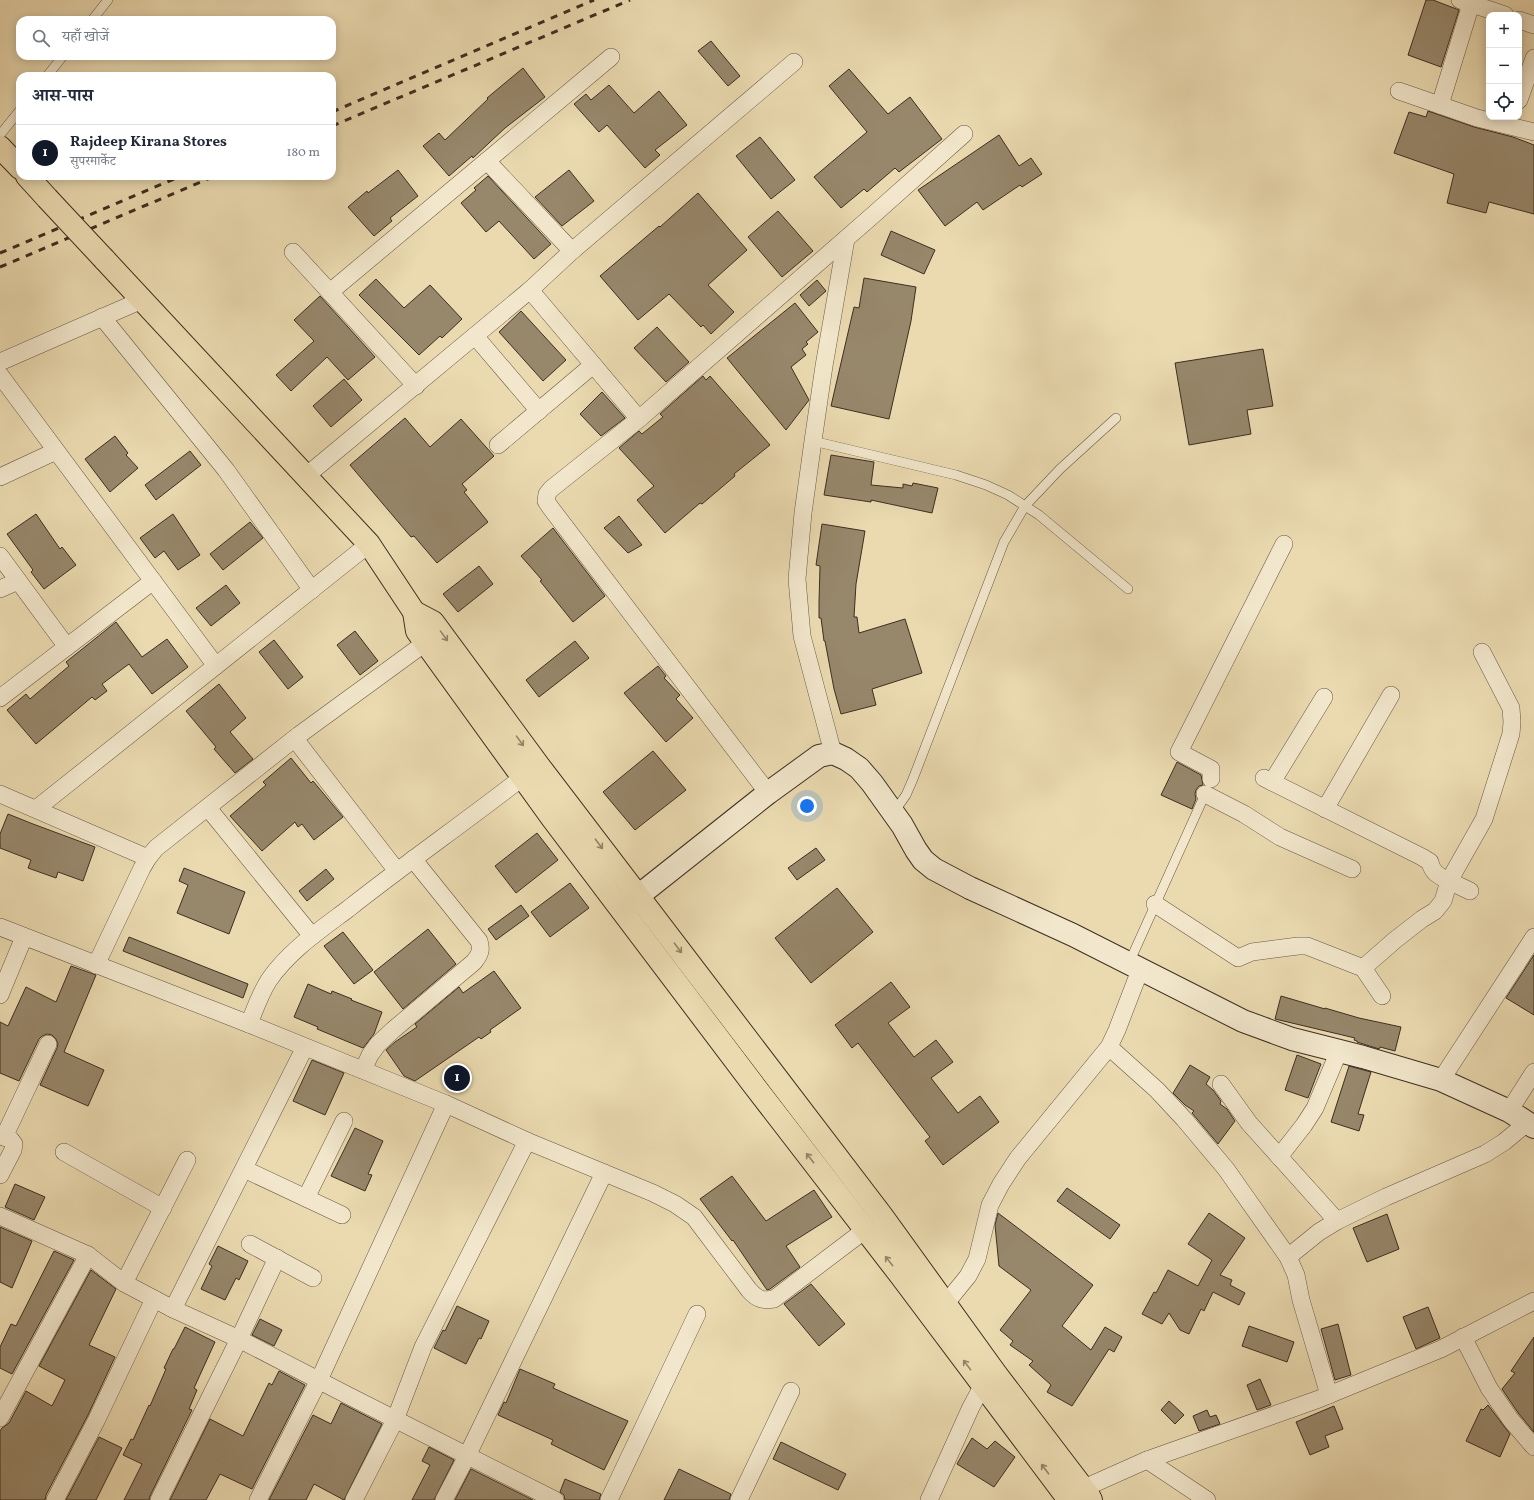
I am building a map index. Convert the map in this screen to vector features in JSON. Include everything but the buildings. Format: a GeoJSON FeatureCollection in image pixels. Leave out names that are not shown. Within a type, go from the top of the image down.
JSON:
{"type":"FeatureCollection","features":[{"type":"Feature","properties":{"kind":"main road"},"geometry":{"type":"LineString","coordinates":[[0,146],[16,164]]}},
{"type":"Feature","properties":{"kind":"main road"},"geometry":{"type":"LineString","coordinates":[[31,180],[369,544],[414,612],[417,631],[523,777],[621,909],[866,1230],[996,1374],[1073,1497]]}},
{"type":"Feature","properties":{"kind":"main road"},"geometry":{"type":"LineString","coordinates":[[414,612],[433,622],[539,766],[882,1216],[983,1386],[1073,1497]]}},
{"type":"Feature","properties":{"kind":"street"},"geometry":{"type":"LineString","coordinates":[[1440,105],[1466,2],[1496,12]]}},
{"type":"Feature","properties":{"kind":"street"},"geometry":{"type":"LineString","coordinates":[[1522,21],[1534,25]]}},
{"type":"Feature","properties":{"kind":"street"},"geometry":{"type":"LineString","coordinates":[[330,292],[611,57]]}},
{"type":"Feature","properties":{"kind":"street"},"geometry":{"type":"LineString","coordinates":[[1522,92],[1534,58]]}},
{"type":"Feature","properties":{"kind":"street"},"geometry":{"type":"LineString","coordinates":[[306,476],[530,290],[572,251],[794,62]]}},
{"type":"Feature","properties":{"kind":"street"},"geometry":{"type":"LineString","coordinates":[[1399,90],[1476,118],[1511,122],[1534,132]]}},
{"type":"Feature","properties":{"kind":"street"},"geometry":{"type":"LineString","coordinates":[[768,793],[550,507],[546,501],[547,494],[551,489],[639,419],[964,134]]}},
{"type":"Feature","properties":{"kind":"street"},"geometry":{"type":"LineString","coordinates":[[487,162],[572,251]]}},
{"type":"Feature","properties":{"kind":"street"},"geometry":{"type":"LineString","coordinates":[[833,753],[802,636],[797,579],[803,513],[813,441],[824,366],[846,239]]}},
{"type":"Feature","properties":{"kind":"street"},"geometry":{"type":"LineString","coordinates":[[293,252],[416,386]]}},
{"type":"Feature","properties":{"kind":"street"},"geometry":{"type":"LineString","coordinates":[[530,290],[639,419]]}},
{"type":"Feature","properties":{"kind":"street"},"geometry":{"type":"LineString","coordinates":[[0,362],[142,300]]}},
{"type":"Feature","properties":{"kind":"street"},"geometry":{"type":"LineString","coordinates":[[102,317],[226,470],[312,590]]}},
{"type":"Feature","properties":{"kind":"street"},"geometry":{"type":"LineString","coordinates":[[475,336],[539,411]]}},
{"type":"Feature","properties":{"kind":"street"},"geometry":{"type":"LineString","coordinates":[[498,445],[593,364]]}},
{"type":"Feature","properties":{"kind":"street"},"geometry":{"type":"LineString","coordinates":[[0,375],[216,666]]}},
{"type":"Feature","properties":{"kind":"street"},"geometry":{"type":"LineString","coordinates":[[0,477],[56,451]]}},
{"type":"Feature","properties":{"kind":"street"},"geometry":{"type":"LineString","coordinates":[[36,809],[369,544]]}},
{"type":"Feature","properties":{"kind":"street"},"geometry":{"type":"LineString","coordinates":[[1284,544],[1179,752],[1211,769],[1208,787],[1244,814],[1280,837],[1352,869]]}},
{"type":"Feature","properties":{"kind":"street"},"geometry":{"type":"LineString","coordinates":[[0,556],[66,647]]}},
{"type":"Feature","properties":{"kind":"street"},"geometry":{"type":"LineString","coordinates":[[0,589],[18,581]]}},
{"type":"Feature","properties":{"kind":"street"},"geometry":{"type":"LineString","coordinates":[[0,698],[153,581]]}},
{"type":"Feature","properties":{"kind":"street"},"geometry":{"type":"LineString","coordinates":[[96,966],[148,858],[156,848],[295,739],[426,643]]}},
{"type":"Feature","properties":{"kind":"street"},"geometry":{"type":"LineString","coordinates":[[1362,968],[1395,940],[1435,911],[1443,901],[1449,881],[1484,819],[1511,734],[1512,722],[1511,708],[1482,652]]}},
{"type":"Feature","properties":{"kind":"street"},"geometry":{"type":"LineString","coordinates":[[1326,809],[1391,695]]}},
{"type":"Feature","properties":{"kind":"street"},"geometry":{"type":"LineString","coordinates":[[1324,697],[1268,780],[1422,857],[1430,862],[1434,873],[1470,891]]}},
{"type":"Feature","properties":{"kind":"street"},"geometry":{"type":"LineString","coordinates":[[295,739],[397,871]]}},
{"type":"Feature","properties":{"kind":"street"},"geometry":{"type":"LineString","coordinates":[[621,909],[768,793],[819,756],[833,753],[846,759],[859,768],[894,812],[923,860],[934,869],[970,888],[1073,935],[1243,1020],[1292,1039],[1441,1080],[1524,1120]]}},
{"type":"Feature","properties":{"kind":"street"},"geometry":{"type":"LineString","coordinates":[[249,1024],[260,996],[270,979],[288,957],[312,936],[523,777]]}},
{"type":"Feature","properties":{"kind":"street"},"geometry":{"type":"LineString","coordinates":[[0,794],[148,858]]}},
{"type":"Feature","properties":{"kind":"street"},"geometry":{"type":"LineString","coordinates":[[208,808],[312,936]]}},
{"type":"Feature","properties":{"kind":"street"},"geometry":{"type":"LineString","coordinates":[[363,1070],[370,1055],[378,1044],[474,962],[480,954],[481,947],[479,941],[413,859]]}},
{"type":"Feature","properties":{"kind":"street"},"geometry":{"type":"LineString","coordinates":[[1155,904],[1238,958],[1252,952],[1306,946],[1362,968],[1382,996]]}},
{"type":"Feature","properties":{"kind":"street"},"geometry":{"type":"LineString","coordinates":[[0,927],[363,1070],[654,1193],[675,1204],[694,1217],[749,1290],[756,1298],[764,1301],[774,1299],[866,1230]]}},
{"type":"Feature","properties":{"kind":"street"},"geometry":{"type":"LineString","coordinates":[[0,995],[24,937]]}},
{"type":"Feature","properties":{"kind":"street"},"geometry":{"type":"LineString","coordinates":[[1441,1080],[1534,937]]}},
{"type":"Feature","properties":{"kind":"street"},"geometry":{"type":"LineString","coordinates":[[939,1311],[968,1276],[977,1259],[990,1205],[1001,1184],[1018,1158],[1109,1046],[1117,1030],[1134,966]]}},
{"type":"Feature","properties":{"kind":"street"},"geometry":{"type":"LineString","coordinates":[[0,1175],[13,1150],[14,1144],[11,1140],[2,1136],[48,1044]]}},
{"type":"Feature","properties":{"kind":"street"},"geometry":{"type":"LineString","coordinates":[[1109,1046],[1157,1090],[1184,1118],[1226,1169],[1288,1257],[1296,1275],[1301,1300],[1330,1395]]}},
{"type":"Feature","properties":{"kind":"street"},"geometry":{"type":"LineString","coordinates":[[173,1309],[305,1047]]}},
{"type":"Feature","properties":{"kind":"street"},"geometry":{"type":"LineString","coordinates":[[1279,1157],[1304,1125],[1315,1108],[1339,1051]]}},
{"type":"Feature","properties":{"kind":"street"},"geometry":{"type":"LineString","coordinates":[[1288,1257],[1319,1232],[1337,1221],[1386,1197],[1485,1154],[1504,1142],[1524,1120],[1534,1072]]}},
{"type":"Feature","properties":{"kind":"street"},"geometry":{"type":"LineString","coordinates":[[1221,1084],[1249,1123],[1337,1221]]}},
{"type":"Feature","properties":{"kind":"street"},"geometry":{"type":"LineString","coordinates":[[258,1500],[319,1380],[446,1104]]}},
{"type":"Feature","properties":{"kind":"street"},"geometry":{"type":"LineString","coordinates":[[306,1198],[344,1121]]}},
{"type":"Feature","properties":{"kind":"street"},"geometry":{"type":"LineString","coordinates":[[354,1500],[395,1420],[423,1347],[528,1141]]}},
{"type":"Feature","properties":{"kind":"street"},"geometry":{"type":"LineString","coordinates":[[64,1152],[163,1208]]}},
{"type":"Feature","properties":{"kind":"street"},"geometry":{"type":"LineString","coordinates":[[124,1283],[187,1160]]}},
{"type":"Feature","properties":{"kind":"street"},"geometry":{"type":"LineString","coordinates":[[244,1169],[342,1215]]}},
{"type":"Feature","properties":{"kind":"street"},"geometry":{"type":"LineString","coordinates":[[444,1500],[467,1456],[604,1173]]}},
{"type":"Feature","properties":{"kind":"street"},"geometry":{"type":"LineString","coordinates":[[0,1216],[88,1256],[124,1283],[173,1309],[239,1339],[395,1420],[555,1500]]}},
{"type":"Feature","properties":{"kind":"street"},"geometry":{"type":"LineString","coordinates":[[250,1244],[314,1278]]}},
{"type":"Feature","properties":{"kind":"street"},"geometry":{"type":"LineString","coordinates":[[0,1418],[88,1256]]}},
{"type":"Feature","properties":{"kind":"street"},"geometry":{"type":"LineString","coordinates":[[159,1500],[239,1339],[277,1258]]}},
{"type":"Feature","properties":{"kind":"street"},"geometry":{"type":"LineString","coordinates":[[55,1500],[97,1419],[154,1299]]}},
{"type":"Feature","properties":{"kind":"street"},"geometry":{"type":"LineString","coordinates":[[1073,1497],[1147,1460],[1330,1395],[1442,1349],[1534,1300]]}},
{"type":"Feature","properties":{"kind":"street"},"geometry":{"type":"LineString","coordinates":[[609,1500],[697,1314]]}},
{"type":"Feature","properties":{"kind":"street"},"geometry":{"type":"LineString","coordinates":[[1463,1338],[1489,1388],[1511,1420],[1534,1447]]}},
{"type":"Feature","properties":{"kind":"street"},"geometry":{"type":"LineString","coordinates":[[929,1500],[971,1407],[983,1386]]}},
{"type":"Feature","properties":{"kind":"street"},"geometry":{"type":"LineString","coordinates":[[739,1500],[791,1391]]}},
{"type":"Feature","properties":{"kind":"street"},"geometry":{"type":"LineString","coordinates":[[1147,1460],[1207,1500]]}},
{"type":"Feature","properties":{"kind":"lane"},"geometry":{"type":"LineString","coordinates":[[95,16],[108,0]]}},
{"type":"Feature","properties":{"kind":"lane"},"geometry":{"type":"LineString","coordinates":[[50,72],[60,60]]}},
{"type":"Feature","properties":{"kind":"lane"},"geometry":{"type":"LineString","coordinates":[[0,135],[16,115]]}},
{"type":"Feature","properties":{"kind":"lane"},"geometry":{"type":"LineString","coordinates":[[894,812],[906,795],[913,779],[1004,542],[1025,506],[1060,470],[1116,418]]}},
{"type":"Feature","properties":{"kind":"lane"},"geometry":{"type":"LineString","coordinates":[[813,441],[956,475],[986,485],[1008,495],[1039,515],[1128,589]]}},
{"type":"Feature","properties":{"kind":"lane"},"geometry":{"type":"LineString","coordinates":[[1134,966],[1155,904],[1208,787]]}},
{"type":"Feature","properties":{"kind":"railway"},"geometry":{"type":"LineString","coordinates":[[336,110],[594,0]]}},
{"type":"Feature","properties":{"kind":"railway"},"geometry":{"type":"LineString","coordinates":[[336,124],[630,0]]}},
{"type":"Feature","properties":{"kind":"railway"},"geometry":{"type":"LineString","coordinates":[[0,253],[172,180]]}},
{"type":"Feature","properties":{"kind":"railway"},"geometry":{"type":"LineString","coordinates":[[0,267],[206,180]]}},
{"type":"Feature","properties":{"kind":"place","name":"Rajdeep Kirana Stores"},"geometry":{"type":"Point","coordinates":[457,1078]}}]}
